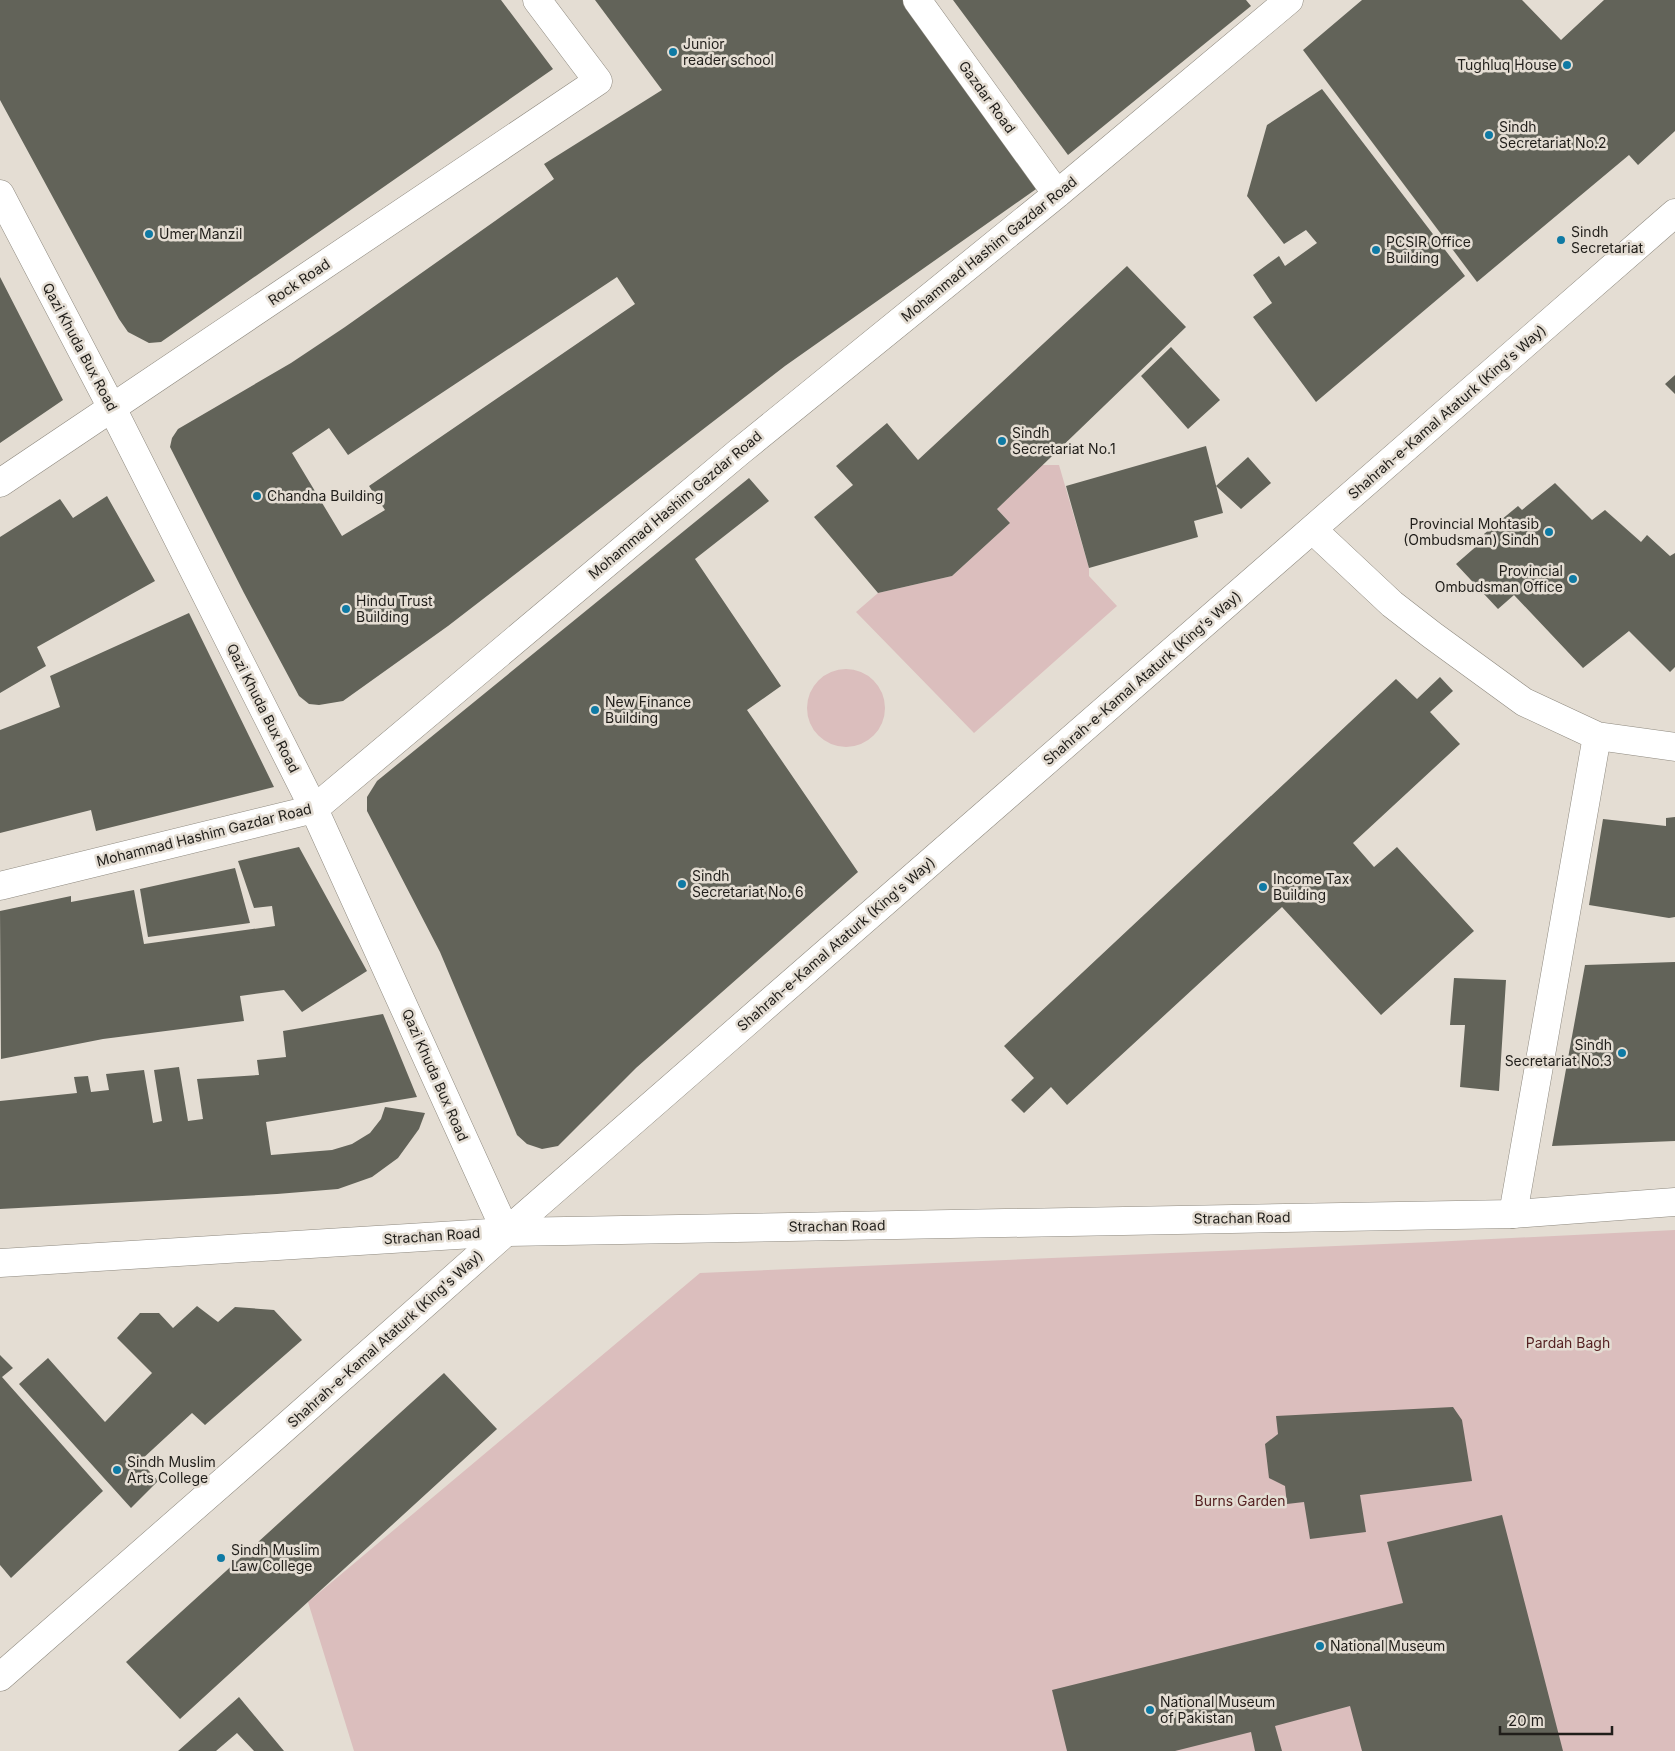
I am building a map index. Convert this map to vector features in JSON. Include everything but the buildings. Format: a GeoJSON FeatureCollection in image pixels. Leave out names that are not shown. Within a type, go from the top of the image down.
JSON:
{"type":"FeatureCollection","features":[{"type":"Feature","properties":{"kind":"street","name":"Rock Road"},"geometry":{"type":"LineString","coordinates":[[0,483],[598,81],[536,0]]}},
{"type":"Feature","properties":{"kind":"street","name":"Gazdar Road"},"geometry":{"type":"LineString","coordinates":[[917,0],[1057,194]]}},
{"type":"Feature","properties":{"kind":"street","name":"Mohammad Hashim Gazdar Road"},"geometry":{"type":"LineString","coordinates":[[0,886],[314,809],[739,452],[1057,194],[1290,0]]}},
{"type":"Feature","properties":{"kind":"street","name":"Qazi Khuda Bux Road"},"geometry":{"type":"LineString","coordinates":[[0,194],[112,408],[314,809],[506,1232]]}},
{"type":"Feature","properties":{"kind":"street","name":"Shahrah-e-Kamal Ataturk (King's Way)"},"geometry":{"type":"LineString","coordinates":[[0,1677],[264,1447],[506,1232],[1675,214]]}},
{"type":"Feature","properties":{"kind":"street"},"geometry":{"type":"LineString","coordinates":[[1313,530],[1392,604],[1432,636],[1524,702],[1597,736],[1675,747]]}},
{"type":"Feature","properties":{"kind":"street"},"geometry":{"type":"LineString","coordinates":[[1513,1214],[1597,736]]}},
{"type":"Feature","properties":{"kind":"street","name":"Strachan Road"},"geometry":{"type":"LineString","coordinates":[[0,1263],[506,1232],[1513,1214],[1675,1202]]}},
{"type":"Feature","properties":{"kind":"green space"},"geometry":{"type":"Polygon","coordinates":[[[1042,465],[1059,465],[1089,568],[1089,576],[1117,606],[974,733],[856,612],[878,593],[952,576],[1010,523],[997,509],[1042,465]]]}},
{"type":"Feature","properties":{"kind":"green space"},"geometry":{"type":"Polygon","coordinates":[[[846,669],[861,672],[878,686],[882,693],[885,708],[882,723],[868,740],[861,744],[846,747],[831,744],[814,730],[810,723],[807,708],[810,693],[824,676],[831,672],[846,669]]]}},
{"type":"Feature","properties":{"kind":"green space","name":"Burns Garden"},"geometry":{"type":"Polygon","coordinates":[[[1675,1230],[1675,1751],[354,1751],[308,1602],[700,1273],[1675,1230]]]}},
{"type":"Feature","properties":{"kind":"place","name":"Junior reader school"},"geometry":{"type":"Point","coordinates":[673,52]}},
{"type":"Feature","properties":{"kind":"place","name":"Tughluq House"},"geometry":{"type":"Point","coordinates":[1567,65]}},
{"type":"Feature","properties":{"kind":"place","name":"Sindh Secretariat No.2"},"geometry":{"type":"Point","coordinates":[1489,135]}},
{"type":"Feature","properties":{"kind":"place","name":"Umer Manzil"},"geometry":{"type":"Point","coordinates":[149,234]}},
{"type":"Feature","properties":{"kind":"place","name":"Sindh Secretariat"},"geometry":{"type":"Point","coordinates":[1561,240]}},
{"type":"Feature","properties":{"kind":"place","name":"PCSIR Office Building"},"geometry":{"type":"Point","coordinates":[1376,250]}},
{"type":"Feature","properties":{"kind":"place","name":"Sindh Secretariat No.1"},"geometry":{"type":"Point","coordinates":[1002,441]}},
{"type":"Feature","properties":{"kind":"place","name":"Chandna Building"},"geometry":{"type":"Point","coordinates":[257,496]}},
{"type":"Feature","properties":{"kind":"place","name":"Provincial Mohtasib (Ombudsman) Sindh"},"geometry":{"type":"Point","coordinates":[1549,532]}},
{"type":"Feature","properties":{"kind":"place","name":"Provincial Ombudsman Office"},"geometry":{"type":"Point","coordinates":[1573,579]}},
{"type":"Feature","properties":{"kind":"place","name":"Hindu Trust Building"},"geometry":{"type":"Point","coordinates":[346,609]}},
{"type":"Feature","properties":{"kind":"place","name":"New Finance Building"},"geometry":{"type":"Point","coordinates":[595,710]}},
{"type":"Feature","properties":{"kind":"place","name":"Sindh Secretariat No. 6"},"geometry":{"type":"Point","coordinates":[682,884]}},
{"type":"Feature","properties":{"kind":"place","name":"Income Tax Building"},"geometry":{"type":"Point","coordinates":[1263,887]}},
{"type":"Feature","properties":{"kind":"place","name":"Sindh Secretariat No.3"},"geometry":{"type":"Point","coordinates":[1622,1053]}},
{"type":"Feature","properties":{"kind":"place","name":"Sindh Muslim Arts College"},"geometry":{"type":"Point","coordinates":[117,1470]}},
{"type":"Feature","properties":{"kind":"place","name":"Sindh Muslim Law College"},"geometry":{"type":"Point","coordinates":[221,1558]}},
{"type":"Feature","properties":{"kind":"place","name":"National Museum"},"geometry":{"type":"Point","coordinates":[1320,1646]}},
{"type":"Feature","properties":{"kind":"place","name":"National Museum of Pakistan"},"geometry":{"type":"Point","coordinates":[1150,1710]}},
{"type":"Feature","properties":{"kind":"park label","name":"Pardah Bagh"},"geometry":{"type":"Point","coordinates":[1568,1343]}}]}
